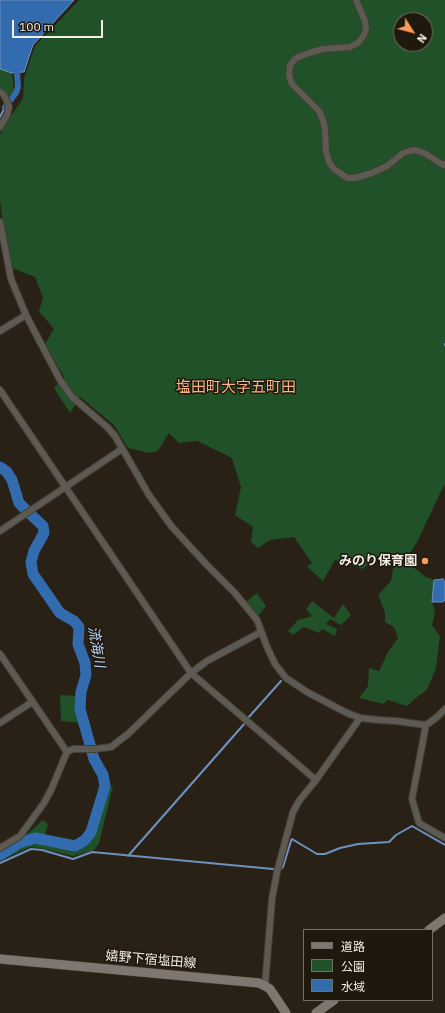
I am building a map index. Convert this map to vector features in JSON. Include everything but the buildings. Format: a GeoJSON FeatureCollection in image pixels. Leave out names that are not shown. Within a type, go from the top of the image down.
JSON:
{"type":"FeatureCollection","features":[{"type":"Feature","properties":{"kind":"main road"},"geometry":{"type":"LineString","coordinates":[[430,929],[445,918]]}},
{"type":"Feature","properties":{"kind":"main road","name":"嬉野下宿塩田線"},"geometry":{"type":"LineString","coordinates":[[0,958],[259,983],[265,986]]}},
{"type":"Feature","properties":{"kind":"main road"},"geometry":{"type":"LineString","coordinates":[[265,986],[270,989],[286,1013]]}},
{"type":"Feature","properties":{"kind":"main road"},"geometry":{"type":"LineString","coordinates":[[316,1013],[333,1001]]}},
{"type":"Feature","properties":{"kind":"street"},"geometry":{"type":"LineString","coordinates":[[356,0],[365,21],[366,28],[364,35],[359,42],[350,47],[323,49],[309,53],[296,58],[290,65],[289,76],[292,84],[319,111],[323,120],[326,151],[329,162],[334,169],[347,178],[355,178],[372,173],[387,166],[403,153],[413,150],[419,150],[443,165],[445,164]]}},
{"type":"Feature","properties":{"kind":"street"},"geometry":{"type":"LineString","coordinates":[[0,92],[3,94],[9,107],[7,115],[0,126]]}},
{"type":"Feature","properties":{"kind":"street"},"geometry":{"type":"LineString","coordinates":[[0,222],[11,279],[26,314],[60,380],[72,397],[107,427],[115,436],[149,495],[172,527],[234,592],[257,620],[275,664],[286,678],[306,692],[346,713],[360,718],[396,720],[425,725],[437,717],[445,709]]}},
{"type":"Feature","properties":{"kind":"street"},"geometry":{"type":"LineString","coordinates":[[0,331],[26,314]]}},
{"type":"Feature","properties":{"kind":"street"},"geometry":{"type":"LineString","coordinates":[[0,390],[191,672],[316,780]]}},
{"type":"Feature","properties":{"kind":"street"},"geometry":{"type":"LineString","coordinates":[[0,531],[122,449]]}},
{"type":"Feature","properties":{"kind":"street"},"geometry":{"type":"LineString","coordinates":[[0,848],[20,836],[44,803],[51,790],[66,752],[73,749],[96,749],[111,747],[128,734],[191,672],[207,661],[261,632]]}},
{"type":"Feature","properties":{"kind":"street"},"geometry":{"type":"LineString","coordinates":[[0,654],[66,752]]}},
{"type":"Feature","properties":{"kind":"street"},"geometry":{"type":"LineString","coordinates":[[0,723],[32,702]]}},
{"type":"Feature","properties":{"kind":"street"},"geometry":{"type":"LineString","coordinates":[[265,986],[272,899],[277,869],[293,812],[299,801],[316,780],[360,718]]}},
{"type":"Feature","properties":{"kind":"street"},"geometry":{"type":"LineString","coordinates":[[425,725],[426,730],[412,799],[418,823],[445,838]]}},
{"type":"Feature","properties":{"kind":"green space"},"geometry":{"type":"Polygon","coordinates":[[[79,0],[445,0],[445,485],[417,542],[405,561],[426,577],[434,580],[432,602],[435,612],[432,625],[440,636],[436,668],[427,690],[407,706],[388,700],[383,704],[359,698],[368,686],[369,668],[379,671],[388,652],[398,638],[394,627],[385,622],[385,612],[378,595],[391,581],[394,565],[379,555],[363,569],[335,560],[323,581],[307,567],[312,563],[294,537],[270,540],[258,548],[251,542],[253,527],[235,515],[241,487],[232,458],[197,441],[179,443],[169,433],[158,451],[149,453],[128,448],[114,425],[80,397],[70,413],[54,388],[64,377],[45,344],[54,329],[39,311],[43,298],[35,277],[12,268],[4,233],[0,200],[0,134],[23,98],[24,78],[35,46],[79,0]]]}},
{"type":"Feature","properties":{"kind":"green space"},"geometry":{"type":"Polygon","coordinates":[[[0,69],[12,73],[14,91],[9,97],[0,88],[0,69]]]}},
{"type":"Feature","properties":{"kind":"green space"},"geometry":{"type":"Polygon","coordinates":[[[257,593],[266,606],[258,616],[246,602],[257,593]]]}},
{"type":"Feature","properties":{"kind":"green space"},"geometry":{"type":"Polygon","coordinates":[[[312,601],[334,618],[343,604],[351,615],[341,625],[330,619],[326,624],[337,629],[335,636],[322,629],[319,633],[304,627],[293,635],[288,631],[298,620],[312,616],[306,609],[312,601]]]}},
{"type":"Feature","properties":{"kind":"green space"},"geometry":{"type":"Polygon","coordinates":[[[60,695],[76,696],[81,723],[61,721],[60,695]]]}},
{"type":"Feature","properties":{"kind":"green space"},"geometry":{"type":"Polygon","coordinates":[[[107,786],[113,786],[99,843],[94,850],[73,856],[30,847],[0,861],[0,857],[18,846],[26,835],[43,820],[48,824],[43,843],[74,850],[87,842],[93,833],[107,786]]]}},
{"type":"Feature","properties":{"kind":"water"},"geometry":{"type":"Polygon","coordinates":[[[0,0],[74,0],[33,45],[24,72],[12,73],[0,69],[0,0]]]}},
{"type":"Feature","properties":{"kind":"water"},"geometry":{"type":"Polygon","coordinates":[[[443,579],[445,582],[445,600],[443,602],[432,602],[434,580],[443,579]]]}},
{"type":"Feature","properties":{"kind":"waterway"},"geometry":{"type":"LineString","coordinates":[[5,107],[16,93],[18,87],[17,72]]}},
{"type":"Feature","properties":{"kind":"waterway"},"geometry":{"type":"LineString","coordinates":[[0,117],[5,107]]}},
{"type":"Feature","properties":{"kind":"waterway","name":"流海川"},"geometry":{"type":"LineString","coordinates":[[0,467],[7,472],[12,480],[19,503],[43,526],[44,533],[34,551],[31,562],[33,574],[60,613],[74,621],[79,627],[78,644],[85,663],[86,675],[81,692],[80,709],[94,759],[103,775],[105,786],[91,832],[85,840],[75,846],[35,838],[19,843],[0,855]]}},
{"type":"Feature","properties":{"kind":"waterway"},"geometry":{"type":"LineString","coordinates":[[248,718],[281,681]]}},
{"type":"Feature","properties":{"kind":"waterway"},"geometry":{"type":"LineString","coordinates":[[128,856],[245,723]]}},
{"type":"Feature","properties":{"kind":"waterway"},"geometry":{"type":"LineString","coordinates":[[0,863],[31,849],[42,850],[73,859],[92,852],[280,870],[283,867],[292,839],[317,854],[325,854],[340,848],[358,844],[389,842],[396,835],[412,826],[445,845]]}},
{"type":"Feature","properties":{"kind":"place","name":"みのり保育園"},"geometry":{"type":"Point","coordinates":[425,561]}},
{"type":"Feature","properties":{"kind":"district","name":"塩田町大字五町田"},"geometry":{"type":"Point","coordinates":[236,388]}}]}
